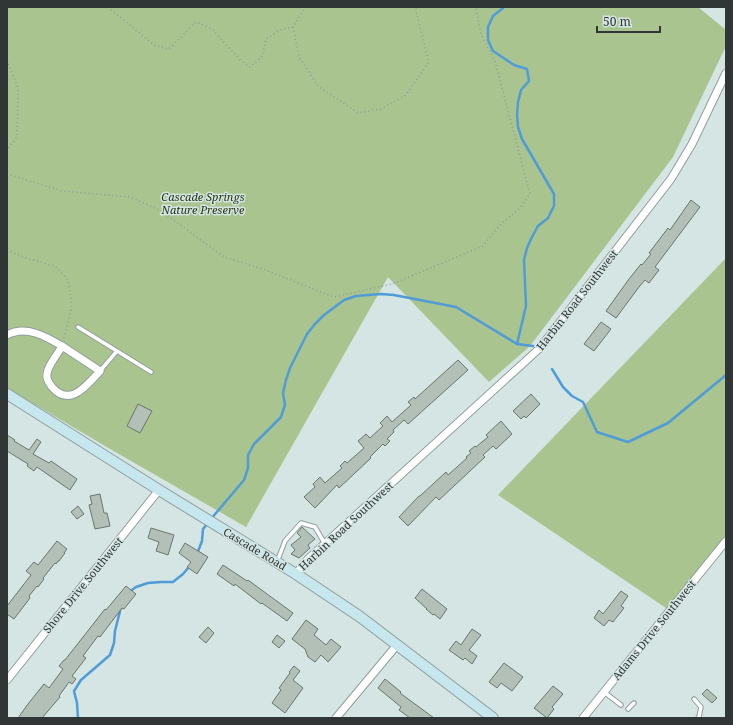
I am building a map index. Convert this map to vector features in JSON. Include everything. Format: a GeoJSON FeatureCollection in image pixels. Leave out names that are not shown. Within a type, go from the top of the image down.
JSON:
{"type":"FeatureCollection","features":[{"type":"Feature","properties":{"kind":"main road","name":"Cascade Road"},"geometry":{"type":"LineString","coordinates":[[7,394],[296,574],[359,616],[493,718]]}},
{"type":"Feature","properties":{"kind":"street","name":"Harbin Road Southwest"},"geometry":{"type":"LineString","coordinates":[[296,574],[308,559],[540,348],[671,179],[692,144],[726,73]]}},
{"type":"Feature","properties":{"kind":"street"},"geometry":{"type":"LineString","coordinates":[[7,335],[14,331],[44,335],[62,346],[100,371],[86,386],[73,396],[63,395],[47,382],[47,371],[62,346]]}},
{"type":"Feature","properties":{"kind":"street","name":"Shore Drive Southwest"},"geometry":{"type":"LineString","coordinates":[[7,680],[159,490]]}},
{"type":"Feature","properties":{"kind":"street","name":"Adams Drive Southwest"},"geometry":{"type":"LineString","coordinates":[[583,718],[726,542]]}},
{"type":"Feature","properties":{"kind":"street"},"geometry":{"type":"LineString","coordinates":[[336,718],[397,644]]}},
{"type":"Feature","properties":{"kind":"lane"},"geometry":{"type":"LineString","coordinates":[[78,327],[151,372]]}},
{"type":"Feature","properties":{"kind":"lane"},"geometry":{"type":"LineString","coordinates":[[100,371],[117,351]]}},
{"type":"Feature","properties":{"kind":"lane"},"geometry":{"type":"LineString","coordinates":[[277,562],[285,541],[301,523],[316,527],[325,544]]}},
{"type":"Feature","properties":{"kind":"lane"},"geometry":{"type":"LineString","coordinates":[[604,692],[621,704]]}},
{"type":"Feature","properties":{"kind":"lane"},"geometry":{"type":"LineString","coordinates":[[694,699],[701,707],[698,718]]}},
{"type":"Feature","properties":{"kind":"lane"},"geometry":{"type":"LineString","coordinates":[[628,709],[634,703]]}},
{"type":"Feature","properties":{"kind":"path"},"geometry":{"type":"LineString","coordinates":[[108,7],[154,45],[169,49],[196,22],[212,29],[240,60],[250,67],[262,57],[266,39],[280,30],[293,27],[306,7]]}},
{"type":"Feature","properties":{"kind":"path"},"geometry":{"type":"LineString","coordinates":[[293,27],[299,57],[318,86],[358,113],[381,109],[406,95],[429,62],[416,7]]}},
{"type":"Feature","properties":{"kind":"path"},"geometry":{"type":"LineString","coordinates":[[7,174],[62,191],[130,197],[161,211],[224,257],[263,269],[334,297],[392,284],[482,246],[498,226],[520,208],[530,194],[495,61],[481,34],[476,7]]}},
{"type":"Feature","properties":{"kind":"path"},"geometry":{"type":"LineString","coordinates":[[7,60],[18,88],[17,137],[7,150]]}},
{"type":"Feature","properties":{"kind":"path"},"geometry":{"type":"LineString","coordinates":[[7,250],[26,258],[55,266],[68,280],[72,305],[62,346]]}},
{"type":"Feature","properties":{"kind":"green space","name":"Cascade Springs Nature Preserve"},"geometry":{"type":"Polygon","coordinates":[[[7,7],[698,7],[726,30],[726,46],[673,157],[530,346],[489,382],[388,277],[246,527],[7,388],[7,7]]]}},
{"type":"Feature","properties":{"kind":"green space"},"geometry":{"type":"Polygon","coordinates":[[[726,258],[726,541],[672,612],[498,495],[726,258]]]}},
{"type":"Feature","properties":{"kind":"building"},"geometry":{"type":"Polygon","coordinates":[[[691,200],[700,207],[655,267],[659,270],[649,283],[645,280],[616,318],[606,311],[629,279],[651,254],[649,253],[668,228],[670,230],[691,200]]]}},
{"type":"Feature","properties":{"kind":"building"},"geometry":{"type":"Polygon","coordinates":[[[601,322],[611,329],[594,351],[584,344],[601,322]]]}},
{"type":"Feature","properties":{"kind":"building"},"geometry":{"type":"Polygon","coordinates":[[[458,360],[468,370],[408,424],[404,420],[393,430],[394,432],[387,439],[390,441],[385,446],[383,444],[370,457],[371,458],[339,488],[337,485],[315,508],[304,497],[315,487],[313,484],[320,477],[325,483],[342,468],[340,466],[345,461],[347,463],[364,448],[358,441],[366,434],[370,438],[383,426],[380,423],[387,416],[392,422],[411,405],[408,402],[414,397],[415,399],[458,360]]]}},
{"type":"Feature","properties":{"kind":"building"},"geometry":{"type":"Polygon","coordinates":[[[531,394],[540,404],[526,418],[524,416],[521,419],[513,411],[531,394]]]}},
{"type":"Feature","properties":{"kind":"building"},"geometry":{"type":"Polygon","coordinates":[[[138,404],[152,411],[140,433],[127,426],[138,404]]]}},
{"type":"Feature","properties":{"kind":"building"},"geometry":{"type":"Polygon","coordinates":[[[501,421],[512,434],[496,449],[493,446],[483,455],[485,457],[439,500],[436,497],[408,526],[399,517],[419,496],[446,472],[448,475],[467,458],[466,457],[471,453],[469,451],[488,437],[486,435],[501,421]]]}},
{"type":"Feature","properties":{"kind":"building"},"geometry":{"type":"Polygon","coordinates":[[[7,435],[29,450],[37,439],[41,442],[33,454],[49,463],[51,461],[77,479],[70,490],[37,467],[34,471],[27,466],[28,464],[7,451],[7,435]]]}},
{"type":"Feature","properties":{"kind":"building"},"geometry":{"type":"Polygon","coordinates":[[[100,494],[104,513],[107,513],[110,526],[95,529],[89,505],[92,504],[90,496],[100,494]]]}},
{"type":"Feature","properties":{"kind":"building"},"geometry":{"type":"Polygon","coordinates":[[[78,506],[84,514],[77,519],[71,512],[78,506]]]}},
{"type":"Feature","properties":{"kind":"building"},"geometry":{"type":"Polygon","coordinates":[[[302,527],[315,539],[308,545],[310,548],[299,558],[291,554],[295,550],[291,545],[301,537],[297,533],[302,527]]]}},
{"type":"Feature","properties":{"kind":"building"},"geometry":{"type":"Polygon","coordinates":[[[151,528],[174,535],[168,555],[156,551],[159,542],[148,538],[151,528]]]}},
{"type":"Feature","properties":{"kind":"building"},"geometry":{"type":"Polygon","coordinates":[[[57,541],[67,549],[65,553],[56,564],[55,563],[38,587],[37,586],[29,596],[30,598],[14,619],[7,614],[7,606],[31,575],[26,571],[34,562],[38,565],[57,541]]]}},
{"type":"Feature","properties":{"kind":"building"},"geometry":{"type":"Polygon","coordinates":[[[185,543],[208,557],[197,574],[187,567],[191,562],[179,553],[185,543]]]}},
{"type":"Feature","properties":{"kind":"building"},"geometry":{"type":"Polygon","coordinates":[[[223,565],[247,581],[248,580],[293,613],[287,621],[262,603],[261,604],[235,584],[234,586],[217,574],[223,565]]]}},
{"type":"Feature","properties":{"kind":"building"},"geometry":{"type":"Polygon","coordinates":[[[126,586],[136,594],[124,609],[122,608],[100,637],[98,636],[83,656],[86,658],[72,676],[76,679],[72,684],[69,682],[59,696],[60,697],[42,718],[18,718],[44,684],[49,688],[63,669],[59,666],[105,609],[106,610],[126,586]]]}},
{"type":"Feature","properties":{"kind":"building"},"geometry":{"type":"Polygon","coordinates":[[[422,589],[447,609],[440,619],[434,614],[433,615],[415,598],[422,589]]]}},
{"type":"Feature","properties":{"kind":"building"},"geometry":{"type":"Polygon","coordinates":[[[621,591],[628,596],[621,606],[624,608],[613,622],[609,620],[604,626],[594,618],[599,610],[603,614],[621,591]]]}},
{"type":"Feature","properties":{"kind":"building"},"geometry":{"type":"Polygon","coordinates":[[[306,620],[318,629],[314,635],[326,645],[331,639],[341,647],[328,662],[321,655],[315,662],[308,657],[305,649],[292,639],[306,620]]]}},
{"type":"Feature","properties":{"kind":"building"},"geometry":{"type":"Polygon","coordinates":[[[208,627],[214,633],[206,643],[199,637],[208,627]]]}},
{"type":"Feature","properties":{"kind":"building"},"geometry":{"type":"Polygon","coordinates":[[[472,629],[481,635],[469,650],[477,656],[472,664],[465,658],[463,660],[449,650],[456,641],[461,645],[472,629]]]}},
{"type":"Feature","properties":{"kind":"building"},"geometry":{"type":"Polygon","coordinates":[[[277,635],[285,641],[279,648],[272,642],[277,635]]]}},
{"type":"Feature","properties":{"kind":"building"},"geometry":{"type":"Polygon","coordinates":[[[504,663],[523,677],[512,691],[501,683],[497,688],[489,682],[504,663]]]}},
{"type":"Feature","properties":{"kind":"building"},"geometry":{"type":"Polygon","coordinates":[[[294,666],[300,671],[293,680],[303,688],[285,713],[272,703],[281,690],[279,688],[294,666]]]}},
{"type":"Feature","properties":{"kind":"building"},"geometry":{"type":"Polygon","coordinates":[[[385,679],[401,692],[400,693],[434,718],[410,718],[399,710],[401,707],[378,688],[385,679]]]}},
{"type":"Feature","properties":{"kind":"building"},"geometry":{"type":"Polygon","coordinates":[[[553,686],[563,694],[552,707],[554,709],[547,718],[534,708],[553,686]]]}},
{"type":"Feature","properties":{"kind":"building"},"geometry":{"type":"Polygon","coordinates":[[[707,689],[717,698],[712,703],[702,694],[707,689]]]}},
{"type":"Feature","properties":{"kind":"waterway"},"geometry":{"type":"LineString","coordinates":[[503,7],[493,16],[488,27],[488,40],[493,51],[514,65],[527,69],[529,81],[521,90],[518,102],[518,127],[522,139],[554,194],[554,206],[548,218],[538,226],[527,248],[524,260],[526,306],[517,344]]}},
{"type":"Feature","properties":{"kind":"waterway"},"geometry":{"type":"LineString","coordinates":[[211,519],[244,480],[248,468],[248,455],[254,444],[281,417],[285,405],[283,393],[286,380],[290,368],[307,334],[324,315],[344,300],[356,296],[381,294],[394,295],[456,307],[517,344],[533,346]]}},
{"type":"Feature","properties":{"kind":"waterway"},"geometry":{"type":"LineString","coordinates":[[552,369],[563,387],[572,396],[583,402],[597,432],[628,442],[668,423],[726,375]]}},
{"type":"Feature","properties":{"kind":"waterway"},"geometry":{"type":"LineString","coordinates":[[197,554],[202,541],[203,529],[208,523]]}},
{"type":"Feature","properties":{"kind":"waterway"},"geometry":{"type":"LineString","coordinates":[[129,592],[136,587],[148,583],[173,582],[189,567]]}},
{"type":"Feature","properties":{"kind":"waterway"},"geometry":{"type":"LineString","coordinates":[[78,718],[77,703],[74,691],[81,680],[110,655],[114,643],[115,631],[121,607]]}}]}
